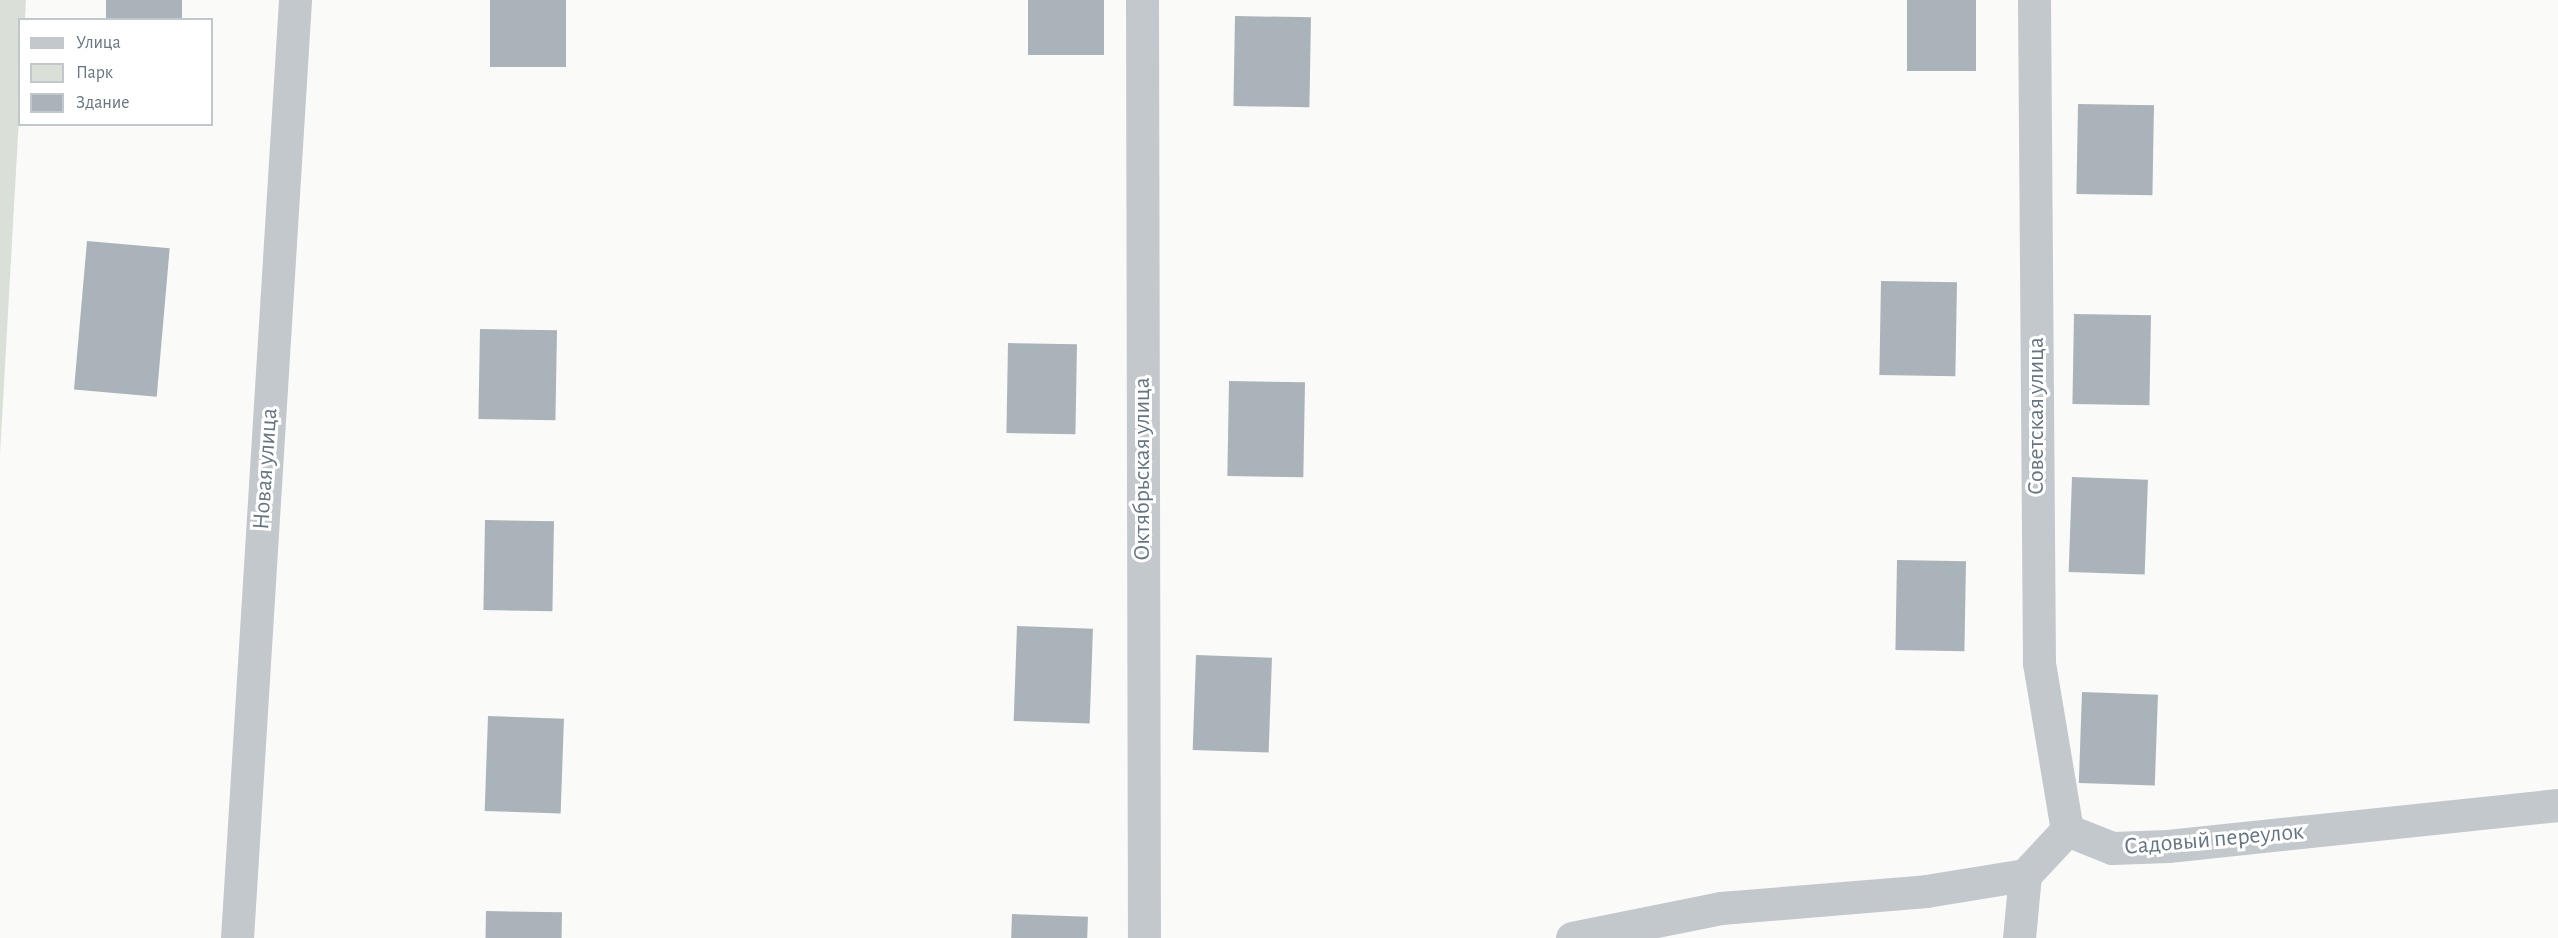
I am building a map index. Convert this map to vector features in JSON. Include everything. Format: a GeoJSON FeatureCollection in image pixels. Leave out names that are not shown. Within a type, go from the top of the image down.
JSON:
{"type":"FeatureCollection","features":[{"type":"Feature","properties":{"kind":"street","name":"Новая улица"},"geometry":{"type":"LineString","coordinates":[[237,938],[295,0]]}},
{"type":"Feature","properties":{"kind":"street","name":"Октябрьская улица"},"geometry":{"type":"LineString","coordinates":[[1142,0],[1144,938]]}},
{"type":"Feature","properties":{"kind":"street","name":"Советская улица"},"geometry":{"type":"LineString","coordinates":[[2034,0],[2038,663],[2067,830]]}},
{"type":"Feature","properties":{"kind":"street","name":"Садовый переулок"},"geometry":{"type":"LineString","coordinates":[[2067,830],[2112,848],[2168,846],[2558,806]]}},
{"type":"Feature","properties":{"kind":"street"},"geometry":{"type":"LineString","coordinates":[[2019,938],[2025,875],[2067,830]]}},
{"type":"Feature","properties":{"kind":"street"},"geometry":{"type":"LineString","coordinates":[[1572,938],[1721,908],[1926,891],[2025,875]]}},
{"type":"Feature","properties":{"kind":"green space"},"geometry":{"type":"Polygon","coordinates":[[[0,0],[26,0],[25,18],[18,18],[19,126],[0,454],[0,0]]]}},
{"type":"Feature","properties":{"kind":"building"},"geometry":{"type":"Polygon","coordinates":[[[106,0],[182,0],[182,18],[106,18],[106,0]]]}},
{"type":"Feature","properties":{"kind":"building"},"geometry":{"type":"Polygon","coordinates":[[[490,0],[566,0],[566,67],[490,67],[490,0]]]}},
{"type":"Feature","properties":{"kind":"building"},"geometry":{"type":"Polygon","coordinates":[[[1028,0],[1104,0],[1104,55],[1028,55],[1028,0]]]}},
{"type":"Feature","properties":{"kind":"building"},"geometry":{"type":"Polygon","coordinates":[[[1907,0],[1976,0],[1976,71],[1907,71],[1907,0]]]}},
{"type":"Feature","properties":{"kind":"building"},"geometry":{"type":"Polygon","coordinates":[[[1235,16],[1311,17],[1309,107],[1233,106],[1235,16]]]}},
{"type":"Feature","properties":{"kind":"building"},"geometry":{"type":"Polygon","coordinates":[[[2078,104],[2154,105],[2152,195],[2076,194],[2078,104]]]}},
{"type":"Feature","properties":{"kind":"building"},"geometry":{"type":"Polygon","coordinates":[[[87,241],[170,248],[157,397],[74,389],[87,241]]]}},
{"type":"Feature","properties":{"kind":"building"},"geometry":{"type":"Polygon","coordinates":[[[1881,281],[1957,282],[1955,376],[1879,375],[1881,281]]]}},
{"type":"Feature","properties":{"kind":"building"},"geometry":{"type":"Polygon","coordinates":[[[2074,314],[2151,315],[2149,405],[2072,404],[2074,314]]]}},
{"type":"Feature","properties":{"kind":"building"},"geometry":{"type":"Polygon","coordinates":[[[480,329],[557,330],[555,420],[478,419],[480,329]]]}},
{"type":"Feature","properties":{"kind":"building"},"geometry":{"type":"Polygon","coordinates":[[[1008,343],[1077,344],[1075,434],[1006,433],[1008,343]]]}},
{"type":"Feature","properties":{"kind":"building"},"geometry":{"type":"Polygon","coordinates":[[[1229,381],[1305,382],[1303,477],[1227,476],[1229,381]]]}},
{"type":"Feature","properties":{"kind":"building"},"geometry":{"type":"Polygon","coordinates":[[[2072,477],[2148,480],[2145,575],[2069,572],[2072,477]]]}},
{"type":"Feature","properties":{"kind":"building"},"geometry":{"type":"Polygon","coordinates":[[[485,520],[554,521],[552,611],[483,610],[485,520]]]}},
{"type":"Feature","properties":{"kind":"building"},"geometry":{"type":"Polygon","coordinates":[[[1897,560],[1966,561],[1964,651],[1895,650],[1897,560]]]}},
{"type":"Feature","properties":{"kind":"building"},"geometry":{"type":"Polygon","coordinates":[[[1017,626],[1093,629],[1090,724],[1014,721],[1017,626]]]}},
{"type":"Feature","properties":{"kind":"building"},"geometry":{"type":"Polygon","coordinates":[[[1196,655],[1272,658],[1269,753],[1193,750],[1196,655]]]}},
{"type":"Feature","properties":{"kind":"building"},"geometry":{"type":"Polygon","coordinates":[[[2082,692],[2158,695],[2155,786],[2079,783],[2082,692]]]}},
{"type":"Feature","properties":{"kind":"building"},"geometry":{"type":"Polygon","coordinates":[[[488,716],[564,719],[561,814],[485,811],[488,716]]]}},
{"type":"Feature","properties":{"kind":"building"},"geometry":{"type":"Polygon","coordinates":[[[486,911],[562,912],[562,938],[486,938],[486,911]]]}},
{"type":"Feature","properties":{"kind":"building"},"geometry":{"type":"Polygon","coordinates":[[[1012,914],[1088,917],[1087,938],[1011,938],[1012,914]]]}}]}
